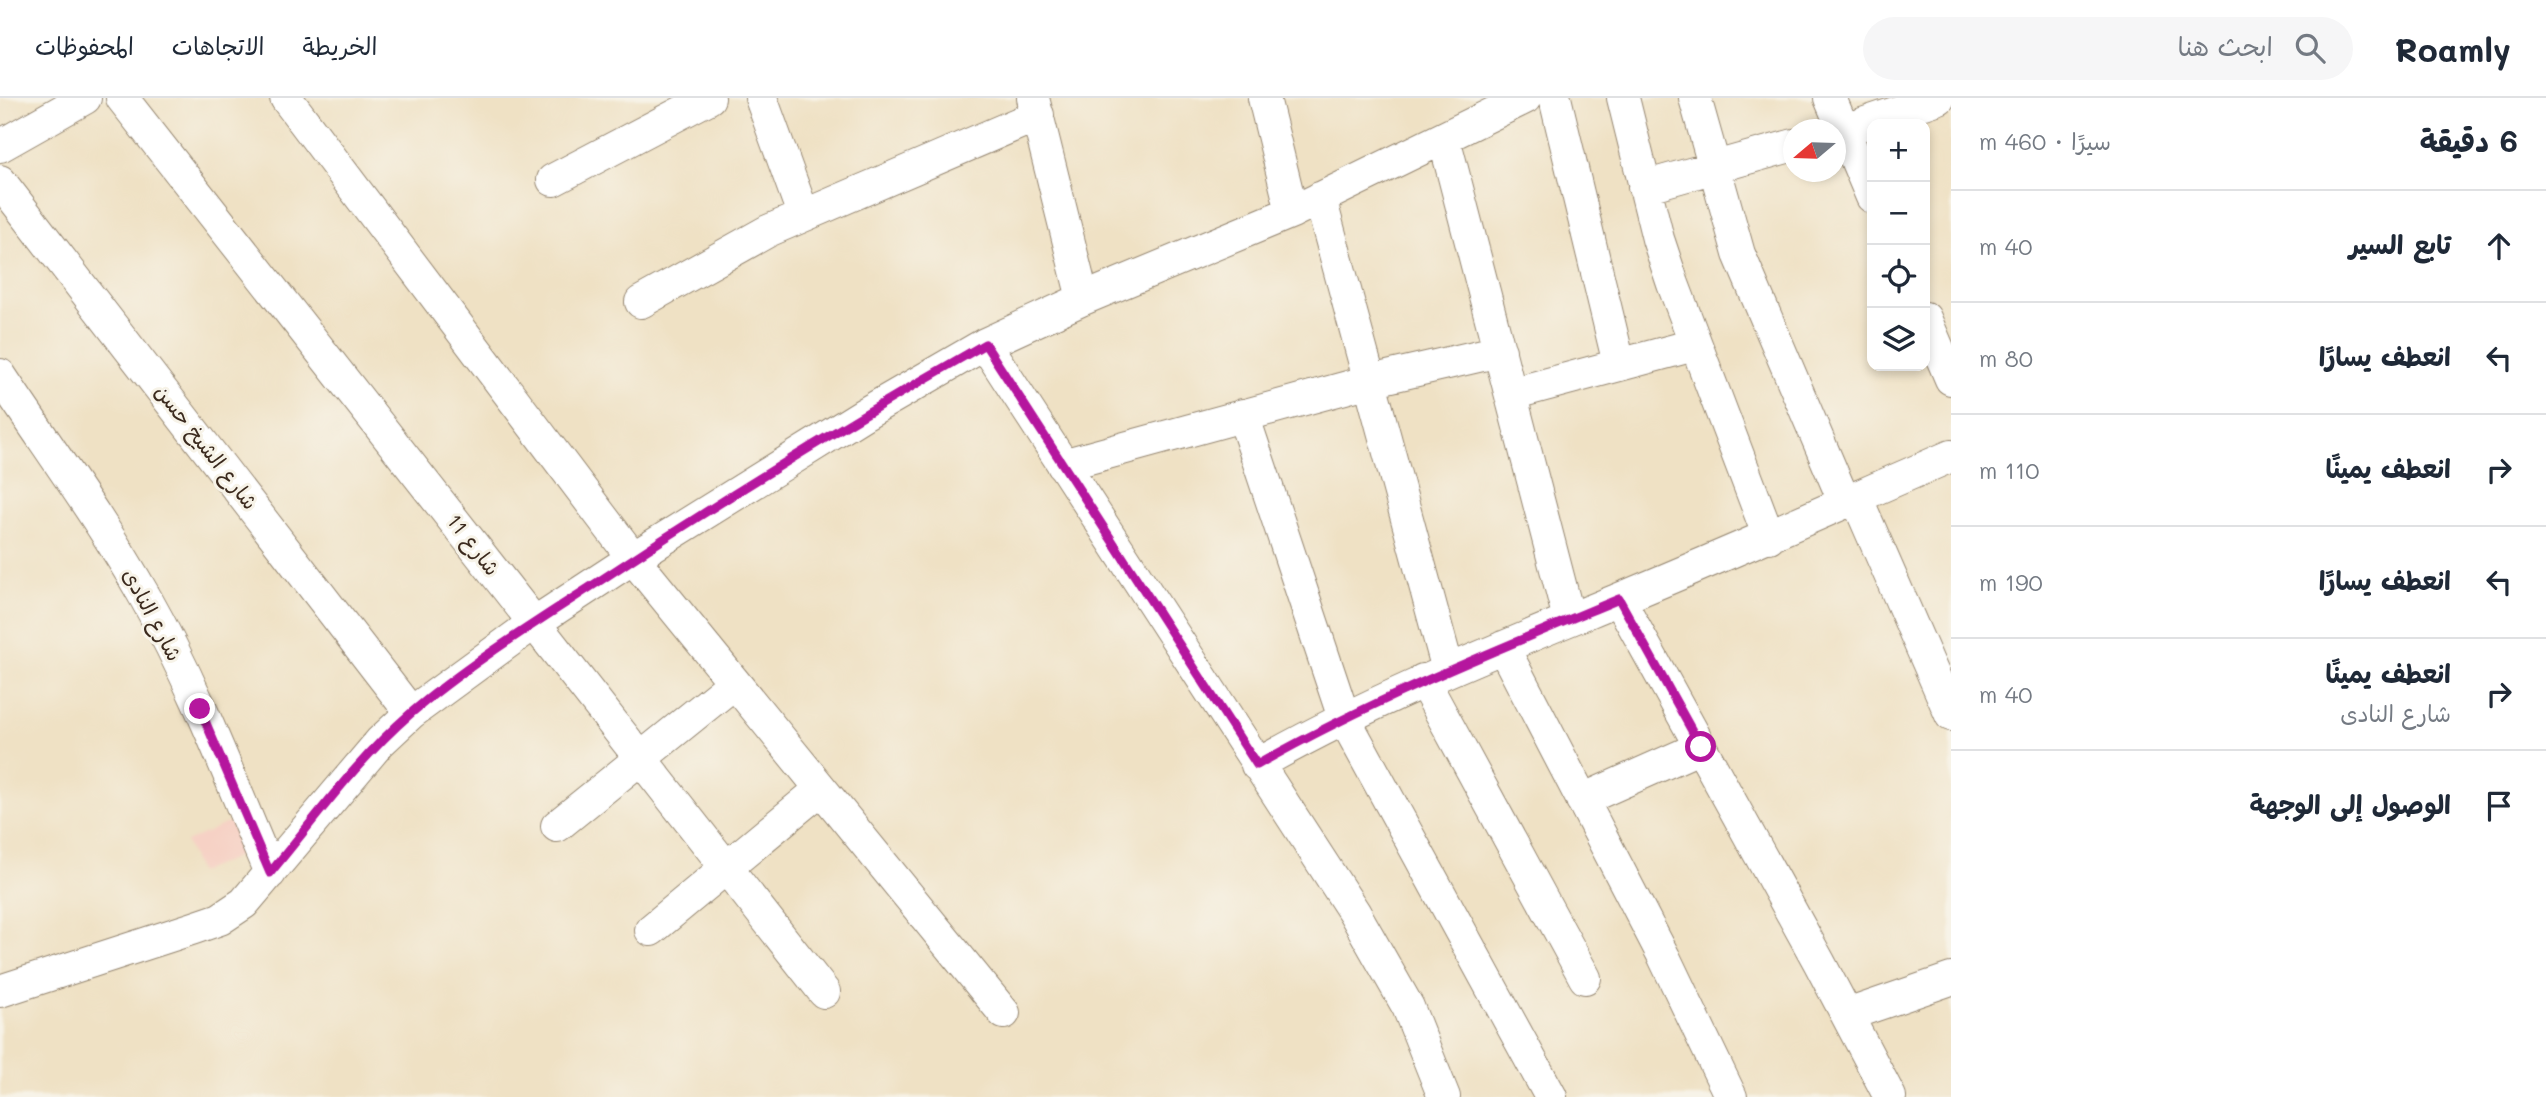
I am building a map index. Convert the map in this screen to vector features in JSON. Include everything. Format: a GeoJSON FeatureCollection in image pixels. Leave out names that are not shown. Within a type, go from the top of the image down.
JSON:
{"type":"FeatureCollection","features":[{"type":"Feature","properties":{"kind":"street"},"geometry":{"type":"LineString","coordinates":[[0,146],[85,98]]}},
{"type":"Feature","properties":{"kind":"street","name":"شارع 11"},"geometry":{"type":"LineString","coordinates":[[122,98],[824,992]]}},
{"type":"Feature","properties":{"kind":"street"},"geometry":{"type":"LineString","coordinates":[[286,98],[633,558],[1004,1013]]}},
{"type":"Feature","properties":{"kind":"street"},"geometry":{"type":"LineString","coordinates":[[553,180],[709,98]]}},
{"type":"Feature","properties":{"kind":"street"},"geometry":{"type":"LineString","coordinates":[[761,98],[803,214]]}},
{"type":"Feature","properties":{"kind":"street"},"geometry":{"type":"LineString","coordinates":[[1264,98],[1292,212]]}},
{"type":"Feature","properties":{"kind":"street"},"geometry":{"type":"LineString","coordinates":[[1555,98],[1619,364]]}},
{"type":"Feature","properties":{"kind":"street"},"geometry":{"type":"LineString","coordinates":[[1623,98],[1658,239],[1695,345],[1769,537]]}},
{"type":"Feature","properties":{"kind":"street"},"geometry":{"type":"LineString","coordinates":[[1695,98],[1731,230],[1751,285],[1951,715]]}},
{"type":"Feature","properties":{"kind":"street"},"geometry":{"type":"LineString","coordinates":[[1830,98],[1836,119]]}},
{"type":"Feature","properties":{"kind":"street"},"geometry":{"type":"LineString","coordinates":[[1846,130],[1939,98]]}},
{"type":"Feature","properties":{"kind":"street"},"geometry":{"type":"LineString","coordinates":[[0,991],[220,919],[244,903],[380,742],[411,713],[534,623],[852,421],[985,344],[1083,299],[1292,212],[1444,138],[1506,103]]}},
{"type":"Feature","properties":{"kind":"street"},"geometry":{"type":"LineString","coordinates":[[640,302],[737,247],[803,214],[1035,107],[1083,299]]}},
{"type":"Feature","properties":{"kind":"street"},"geometry":{"type":"LineString","coordinates":[[1444,138],[1569,620]]}},
{"type":"Feature","properties":{"kind":"street"},"geometry":{"type":"LineString","coordinates":[[1846,146],[1867,187]]}},
{"type":"Feature","properties":{"kind":"street"},"geometry":{"type":"LineString","coordinates":[[1644,187],[1783,148]]}},
{"type":"Feature","properties":{"kind":"street","name":"شارع الشيخ حسن"},"geometry":{"type":"LineString","coordinates":[[0,181],[411,713]]}},
{"type":"Feature","properties":{"kind":"street"},"geometry":{"type":"LineString","coordinates":[[1320,198],[1370,381],[1435,675],[1585,978]]}},
{"type":"Feature","properties":{"kind":"street"},"geometry":{"type":"LineString","coordinates":[[1930,330],[1951,379]]}},
{"type":"Feature","properties":{"kind":"street"},"geometry":{"type":"LineString","coordinates":[[985,344],[1354,912],[1408,1007],[1444,1097]]}},
{"type":"Feature","properties":{"kind":"street"},"geometry":{"type":"LineString","coordinates":[[1511,394],[1695,345]]}},
{"type":"Feature","properties":{"kind":"street"},"geometry":{"type":"LineString","coordinates":[[1063,465],[1370,381],[1500,351]]}},
{"type":"Feature","properties":{"kind":"street","name":"شارع النادى"},"geometry":{"type":"LineString","coordinates":[[0,375],[146,598],[176,656],[270,873]]}},
{"type":"Feature","properties":{"kind":"street"},"geometry":{"type":"LineString","coordinates":[[1243,415],[1344,718],[1551,1097]]}},
{"type":"Feature","properties":{"kind":"street"},"geometry":{"type":"LineString","coordinates":[[1257,765],[1344,718],[1435,675],[1769,537],[1951,456]]}},
{"type":"Feature","properties":{"kind":"street"},"geometry":{"type":"LineString","coordinates":[[1619,599],[1890,1097]]}},
{"type":"Feature","properties":{"kind":"street"},"geometry":{"type":"LineString","coordinates":[[1503,647],[1664,957],[1731,1097]]}},
{"type":"Feature","properties":{"kind":"street"},"geometry":{"type":"LineString","coordinates":[[557,826],[734,683]]}},
{"type":"Feature","properties":{"kind":"street"},"geometry":{"type":"LineString","coordinates":[[1582,800],[1701,747]]}},
{"type":"Feature","properties":{"kind":"street"},"geometry":{"type":"LineString","coordinates":[[651,930],[821,789]]}},
{"type":"Feature","properties":{"kind":"street"},"geometry":{"type":"LineString","coordinates":[[1847,1015],[1951,979]]}},
{"type":"Feature","properties":{"kind":"shaded area"},"geometry":{"type":"Polygon","coordinates":[[[236,819],[250,851],[199,873],[186,842],[236,819]]]}},
{"type":"Feature","properties":{"kind":"route"},"geometry":{"type":"LineString","coordinates":[[200,709],[270,873],[380,742],[411,713],[534,623],[633,558],[864,414],[985,344],[1257,765],[1312,734],[1423,680],[1619,599],[1701,747]]}}]}
